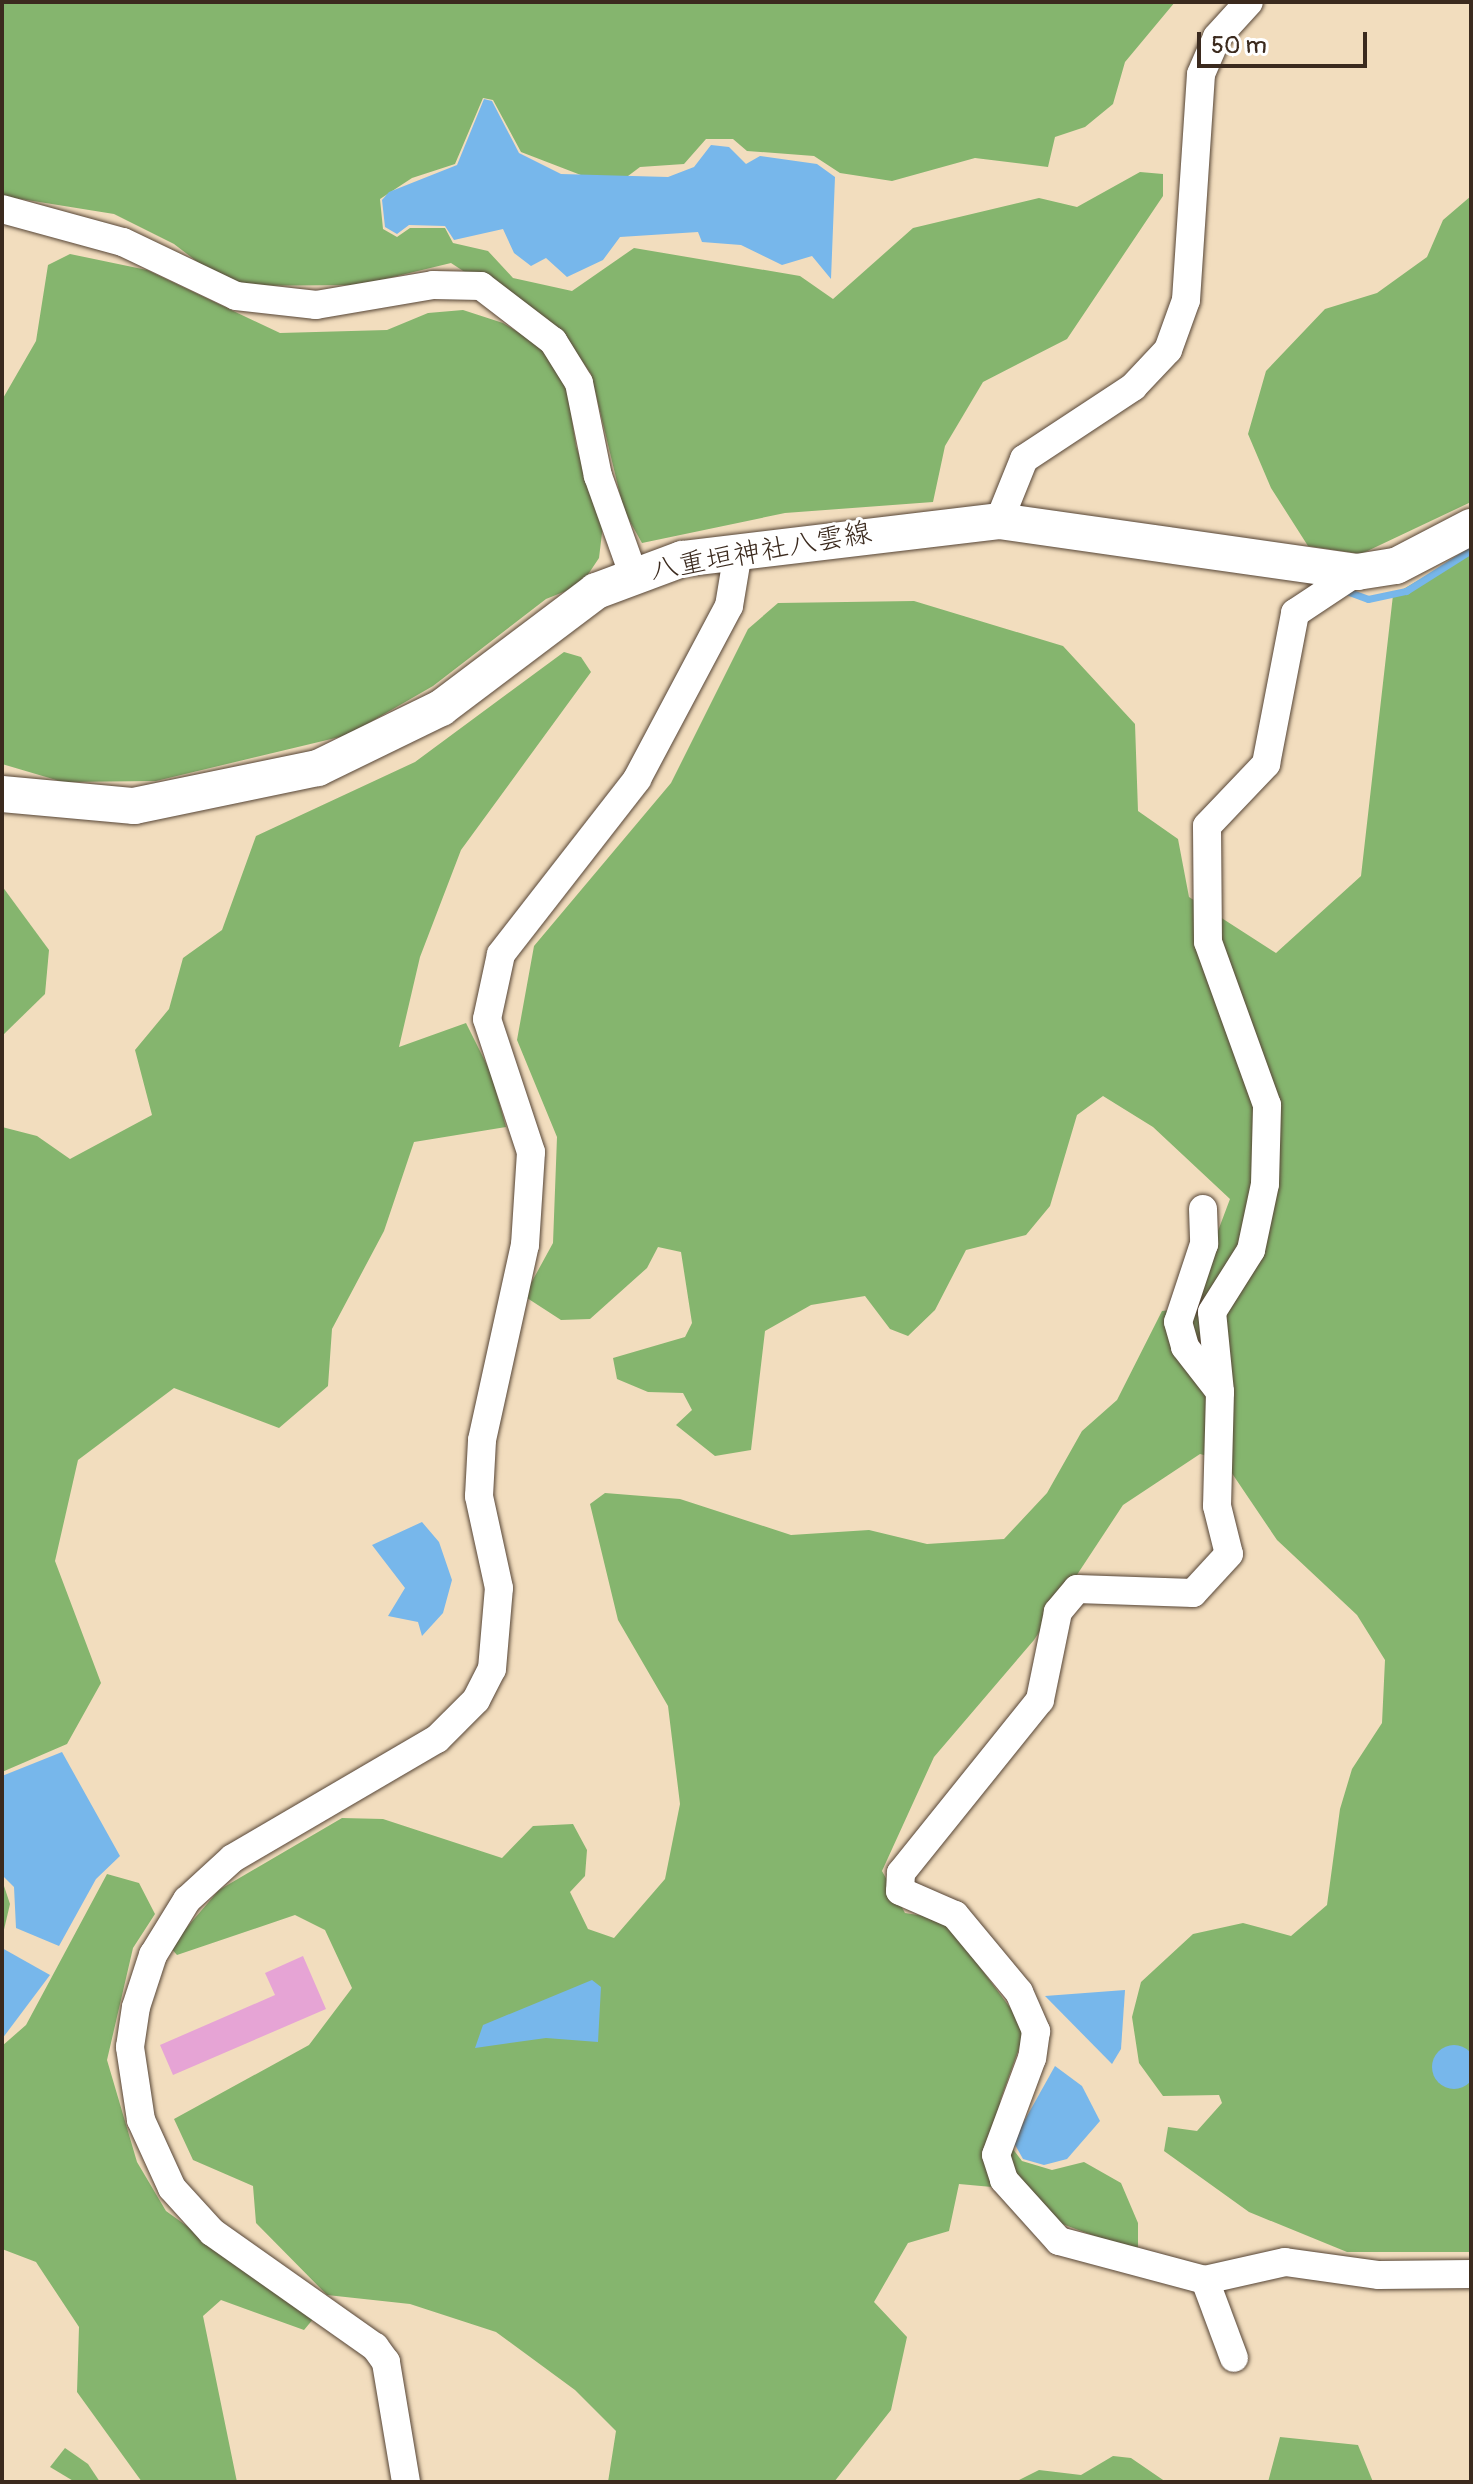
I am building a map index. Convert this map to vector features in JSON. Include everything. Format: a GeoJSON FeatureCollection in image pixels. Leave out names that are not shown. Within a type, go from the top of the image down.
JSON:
{"type":"FeatureCollection","features":[{"type":"Feature","properties":{"kind":"main road","name":"八重垣神社八雲線"},"geometry":{"type":"LineString","coordinates":[[2,794],[134,806],[318,768],[402,732],[556,618],[633,574],[738,552],[999,521],[1357,572],[1396,566],[1471,527]]}},
{"type":"Feature","properties":{"kind":"street"},"geometry":{"type":"LineString","coordinates":[[999,521],[1024,459],[1133,387],[1168,350],[1186,300],[1201,74],[1217,37],[1249,2]]}},
{"type":"Feature","properties":{"kind":"street"},"geometry":{"type":"LineString","coordinates":[[2,209],[123,242],[236,296],[316,305],[433,285],[481,286],[553,341],[579,383],[598,476],[633,574]]}},
{"type":"Feature","properties":{"kind":"street"},"geometry":{"type":"LineString","coordinates":[[406,2482],[386,2362],[375,2347],[212,2232],[172,2188],[141,2120],[130,2047],[136,2007],[153,1955],[187,1900],[233,1858],[437,1739],[476,1700],[492,1669],[499,1588],[479,1496],[482,1440],[525,1245],[531,1152],[487,1019],[501,954],[539,897],[637,779],[729,606],[738,552]]}},
{"type":"Feature","properties":{"kind":"street"},"geometry":{"type":"LineString","coordinates":[[1357,572],[1295,613],[1266,764],[1207,826],[1208,942],[1267,1105],[1265,1184],[1251,1250],[1212,1312],[1220,1392],[1217,1506],[1229,1554],[1222,1568],[1193,1593],[1077,1589],[1058,1612],[1040,1700],[900,1880],[906,1898],[955,1915],[1019,1992],[1036,2031],[1032,2058],[996,2140],[1004,2180],[1059,2241],[1205,2280],[1285,2262],[1379,2275],[1471,2274]]}},
{"type":"Feature","properties":{"kind":"street"},"geometry":{"type":"LineString","coordinates":[[1203,1209],[1204,1244],[1178,1322],[1185,1347],[1220,1392]]}},
{"type":"Feature","properties":{"kind":"street"},"geometry":{"type":"LineString","coordinates":[[1205,2280],[1234,2358]]}},
{"type":"Feature","properties":{"kind":"green space"},"geometry":{"type":"Polygon","coordinates":[[[2,2],[1175,2],[1125,62],[1113,104],[1085,127],[1055,137],[1048,167],[975,158],[892,181],[840,173],[814,156],[747,151],[733,139],[706,139],[684,164],[640,167],[624,179],[586,177],[521,152],[493,100],[483,98],[455,164],[412,178],[380,199],[383,229],[397,237],[410,228],[445,228],[453,243],[488,251],[513,278],[572,291],[634,248],[800,276],[833,299],[913,228],[1039,198],[1077,207],[1140,172],[1163,174],[1163,196],[1067,339],[983,382],[945,446],[933,502],[785,513],[642,543],[624,511],[591,374],[567,339],[451,263],[360,285],[229,286],[174,244],[114,214],[2,196],[2,2]]]}},
{"type":"Feature","properties":{"kind":"green space"},"geometry":{"type":"Polygon","coordinates":[[[1471,196],[1471,502],[1361,554],[1308,546],[1271,488],[1248,434],[1266,371],[1325,309],[1377,293],[1427,257],[1443,220],[1471,196]]]}},
{"type":"Feature","properties":{"kind":"green space"},"geometry":{"type":"Polygon","coordinates":[[[70,254],[147,270],[280,333],[387,330],[428,313],[463,310],[503,323],[542,347],[567,388],[576,446],[603,525],[599,558],[581,585],[546,599],[433,686],[348,735],[156,781],[63,782],[2,764],[2,400],[36,341],[48,265],[70,254]]]}},
{"type":"Feature","properties":{"kind":"green space"},"geometry":{"type":"Polygon","coordinates":[[[1471,550],[1471,2252],[1347,2252],[1249,2212],[1164,2151],[1168,2127],[1197,2131],[1222,2103],[1219,2095],[1163,2096],[1139,2063],[1132,2017],[1141,1982],[1193,1934],[1243,1923],[1291,1936],[1327,1905],[1340,1809],[1352,1769],[1382,1723],[1385,1660],[1357,1615],[1277,1540],[1223,1460],[1200,1454],[1123,1505],[1034,1640],[934,1757],[882,1871],[905,1913],[944,1919],[1026,2029],[1000,2101],[1009,2144],[1022,2161],[1052,2170],[1084,2162],[1121,2183],[1138,2223],[1138,2252],[1046,2218],[1003,2188],[959,2184],[949,2231],[908,2243],[874,2302],[907,2337],[891,2410],[834,2482],[608,2482],[616,2431],[575,2390],[496,2332],[410,2304],[327,2295],[256,2223],[253,2186],[193,2160],[174,2119],[309,2045],[352,1988],[325,1930],[295,1915],[177,1955],[170,1947],[219,1890],[342,1818],[383,1819],[502,1858],[533,1826],[573,1824],[587,1850],[585,1876],[570,1892],[588,1929],[614,1938],[665,1879],[680,1804],[668,1706],[618,1620],[590,1504],[605,1493],[680,1499],[791,1535],[869,1530],[927,1544],[1004,1539],[1047,1493],[1082,1431],[1117,1400],[1162,1311],[1189,1308],[1230,1199],[1153,1127],[1103,1096],[1077,1115],[1050,1206],[1026,1235],[966,1250],[935,1310],[908,1336],[890,1329],[865,1296],[811,1305],[765,1331],[751,1450],[715,1456],[676,1425],[692,1410],[683,1393],[648,1392],[617,1379],[613,1358],[685,1337],[692,1323],[681,1252],[658,1247],[647,1268],[590,1319],[561,1320],[524,1296],[553,1243],[557,1137],[517,1040],[534,946],[671,783],[748,629],[778,603],[914,601],[1063,646],[1135,724],[1138,811],[1178,839],[1189,897],[1276,953],[1361,876],[1393,595],[1471,550]]]}},
{"type":"Feature","properties":{"kind":"green space"},"geometry":{"type":"Polygon","coordinates":[[[564,652],[581,657],[591,672],[461,850],[420,957],[399,1047],[466,1023],[491,1073],[506,1127],[414,1142],[384,1231],[332,1329],[328,1386],[279,1428],[174,1388],[78,1460],[55,1561],[101,1683],[67,1744],[2,1772],[2,1127],[37,1136],[70,1159],[152,1115],[135,1050],[169,1009],[183,958],[222,930],[256,836],[415,762],[564,652]]]}},
{"type":"Feature","properties":{"kind":"green space"},"geometry":{"type":"Polygon","coordinates":[[[2,886],[49,950],[45,994],[2,1036],[2,886]]]}},
{"type":"Feature","properties":{"kind":"green space"},"geometry":{"type":"Polygon","coordinates":[[[107,1874],[139,1883],[155,1914],[133,1948],[107,2060],[137,2162],[166,2211],[314,2318],[304,2330],[221,2300],[203,2316],[237,2482],[142,2482],[77,2392],[79,2327],[36,2262],[2,2249],[2,2046],[26,2025],[107,1874]]]}},
{"type":"Feature","properties":{"kind":"green space"},"geometry":{"type":"Polygon","coordinates":[[[2,1880],[10,1904],[2,1938],[2,1880]]]}},
{"type":"Feature","properties":{"kind":"green space"},"geometry":{"type":"Polygon","coordinates":[[[1280,2437],[1358,2445],[1373,2482],[1268,2482],[1280,2437]]]}},
{"type":"Feature","properties":{"kind":"green space"},"geometry":{"type":"Polygon","coordinates":[[[65,2448],[88,2464],[100,2482],[75,2482],[50,2467],[65,2448]]]}},
{"type":"Feature","properties":{"kind":"green space"},"geometry":{"type":"Polygon","coordinates":[[[1113,2456],[1131,2458],[1166,2482],[1015,2482],[1039,2470],[1081,2475],[1113,2456]]]}},
{"type":"Feature","properties":{"kind":"water"},"geometry":{"type":"Polygon","coordinates":[[[484,99],[492,101],[519,153],[561,174],[668,177],[694,167],[711,145],[729,147],[746,164],[760,156],[817,164],[835,177],[831,279],[812,256],[782,265],[741,245],[702,242],[698,232],[620,237],[603,260],[567,277],[546,258],[531,266],[514,253],[503,229],[454,240],[445,226],[409,225],[397,234],[385,227],[382,200],[389,192],[457,165],[484,99]]]}},
{"type":"Feature","properties":{"kind":"water"},"geometry":{"type":"Polygon","coordinates":[[[422,1522],[439,1542],[452,1580],[443,1613],[422,1636],[418,1622],[388,1616],[405,1588],[372,1545],[422,1522]]]}},
{"type":"Feature","properties":{"kind":"water"},"geometry":{"type":"Polygon","coordinates":[[[62,1752],[120,1856],[96,1879],[59,1946],[16,1928],[14,1887],[2,1875],[2,1776],[62,1752]]]}},
{"type":"Feature","properties":{"kind":"water"},"geometry":{"type":"Polygon","coordinates":[[[2,1948],[50,1975],[2,2039],[2,1948]]]}},
{"type":"Feature","properties":{"kind":"water"},"geometry":{"type":"Polygon","coordinates":[[[592,1980],[601,1987],[598,2042],[546,2038],[475,2048],[483,2025],[592,1980]]]}},
{"type":"Feature","properties":{"kind":"water"},"geometry":{"type":"Polygon","coordinates":[[[1125,1990],[1121,2049],[1112,2064],[1045,1996],[1125,1990]]]}},
{"type":"Feature","properties":{"kind":"water"},"geometry":{"type":"Polygon","coordinates":[[[1454,2045],[1470,2051],[1476,2067],[1470,2083],[1454,2089],[1438,2083],[1432,2067],[1438,2051],[1454,2045]]]}},
{"type":"Feature","properties":{"kind":"water"},"geometry":{"type":"Polygon","coordinates":[[[1055,2066],[1082,2086],[1100,2121],[1067,2159],[1044,2165],[1023,2159],[1013,2141],[1055,2066]]]}},
{"type":"Feature","properties":{"kind":"building"},"geometry":{"type":"Polygon","coordinates":[[[303,1956],[326,2009],[173,2075],[160,2045],[275,1995],[265,1973],[303,1956]]]}},
{"type":"Feature","properties":{"kind":"waterway"},"geometry":{"type":"LineString","coordinates":[[1349,592],[1368,599],[1406,591],[1471,550]]}}]}
